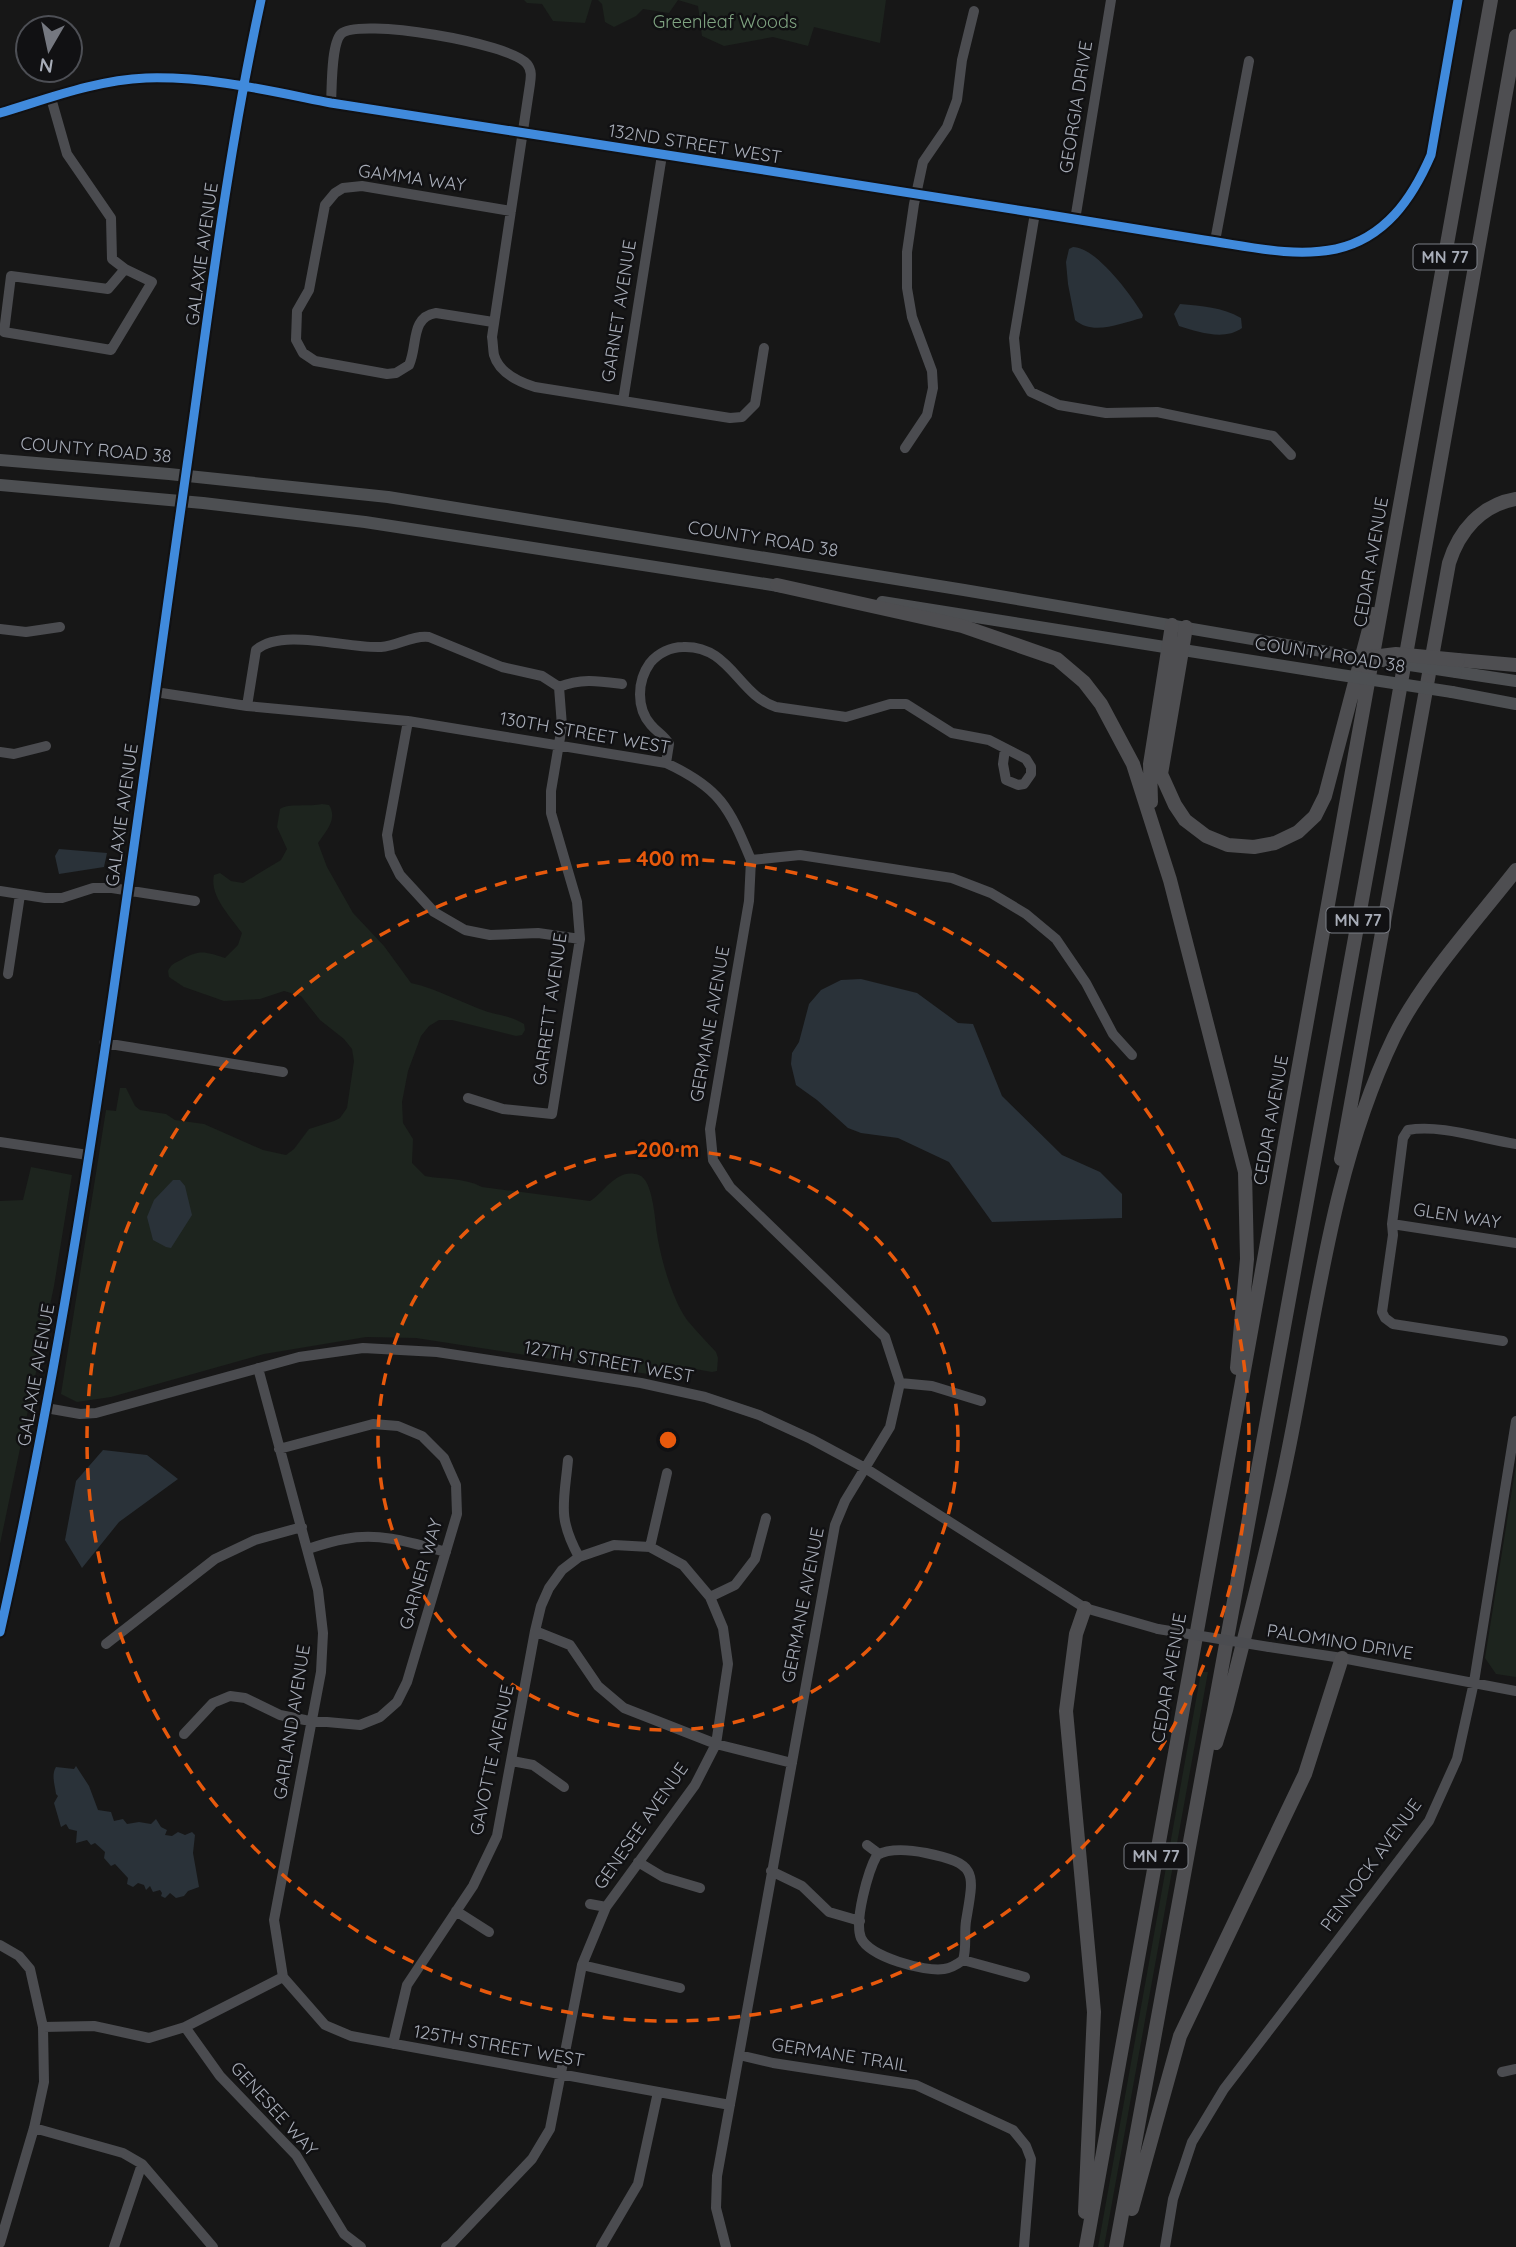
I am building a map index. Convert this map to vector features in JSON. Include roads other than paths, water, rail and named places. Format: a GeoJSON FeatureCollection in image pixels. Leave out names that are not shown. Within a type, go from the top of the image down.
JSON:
{"type":"FeatureCollection","features":[{"type":"Feature","properties":{"kind":"highway","name":"CEDAR AVENUE"},"geometry":{"type":"LineString","coordinates":[[1085,2247],[1491,0]]}},
{"type":"Feature","properties":{"kind":"highway","name":"MN 77"},"geometry":{"type":"LineString","coordinates":[[1119,2247],[1516,36]]}},
{"type":"Feature","properties":{"kind":"highway"},"geometry":{"type":"LineString","coordinates":[[1333,1219],[1335,1194],[1449,563],[1454,548],[1472,521],[1488,509],[1516,499]]}},
{"type":"Feature","properties":{"kind":"highway"},"geometry":{"type":"LineString","coordinates":[[1175,649],[1161,774],[1175,806],[1195,828],[1228,845],[1275,843],[1298,832],[1315,816],[1325,796],[1399,514]]}},
{"type":"Feature","properties":{"kind":"highway"},"geometry":{"type":"LineString","coordinates":[[776,585],[962,626],[1057,659],[1084,681],[1101,704],[1133,764],[1170,880],[1245,1172],[1247,1259],[1227,1465]]}},
{"type":"Feature","properties":{"kind":"highway"},"geometry":{"type":"LineString","coordinates":[[1151,821],[1150,764],[1179,626]]}},
{"type":"Feature","properties":{"kind":"highway"},"geometry":{"type":"LineString","coordinates":[[1364,658],[1396,654],[1457,666],[1516,664]]}},
{"type":"Feature","properties":{"kind":"highway"},"geometry":{"type":"LineString","coordinates":[[1198,1803],[1226,1710],[1265,1555],[1287,1459],[1333,1219],[1364,1109],[1395,1035],[1431,979],[1516,870]]}},
{"type":"Feature","properties":{"kind":"highway"},"geometry":{"type":"LineString","coordinates":[[1085,1608],[1076,1634],[1066,1711],[1094,2012],[1085,2247]]}},
{"type":"Feature","properties":{"kind":"highway"},"geometry":{"type":"LineString","coordinates":[[1119,2247],[1180,2036],[1305,1774],[1342,1658]]}},
{"type":"Feature","properties":{"kind":"main road","name":"COUNTY ROAD 38"},"geometry":{"type":"LineString","coordinates":[[0,460],[388,497],[1364,658]]}},
{"type":"Feature","properties":{"kind":"main road","name":"COUNTY ROAD 38"},"geometry":{"type":"LineString","coordinates":[[0,485],[365,522],[1516,704]]}},
{"type":"Feature","properties":{"kind":"main road"},"geometry":{"type":"LineString","coordinates":[[1457,666],[1516,681]]}},
{"type":"Feature","properties":{"kind":"street","name":"GALAXIE AVENUE"},"geometry":{"type":"LineString","coordinates":[[0,1632],[46,1408],[76,1243],[243,85],[261,0]]}},
{"type":"Feature","properties":{"kind":"street","name":"GEORGIA DRIVE"},"geometry":{"type":"LineString","coordinates":[[1075,220],[1111,0]]}},
{"type":"Feature","properties":{"kind":"street","name":"132ND STREET WEST"},"geometry":{"type":"LineString","coordinates":[[0,113],[99,85],[144,78],[191,79],[243,85],[331,103],[1215,242],[1311,253],[1339,248],[1364,239],[1384,227],[1408,201],[1431,155],[1458,0]]}},
{"type":"Feature","properties":{"kind":"street"},"geometry":{"type":"LineString","coordinates":[[905,448],[926,415],[933,388],[932,371],[912,317],[907,288],[907,252],[916,195],[923,162],[947,127],[957,100],[961,67],[974,11]]}},
{"type":"Feature","properties":{"kind":"street","name":"GARNET AVENUE"},"geometry":{"type":"LineString","coordinates":[[331,103],[336,45],[341,34],[353,28],[411,32],[463,40],[502,49],[527,63],[531,72],[523,133],[493,322],[495,356],[507,373],[535,387],[622,401],[662,155]]}},
{"type":"Feature","properties":{"kind":"street"},"geometry":{"type":"LineString","coordinates":[[1215,242],[1249,61]]}},
{"type":"Feature","properties":{"kind":"street"},"geometry":{"type":"LineString","coordinates":[[51,98],[67,154],[111,218],[112,260],[152,282],[111,350],[4,332],[10,276],[108,289],[125,269]]}},
{"type":"Feature","properties":{"kind":"street","name":"GAMMA WAY"},"geometry":{"type":"LineString","coordinates":[[493,322],[430,314],[417,328],[409,365],[396,373],[315,361],[303,353],[296,340],[297,311],[309,290],[322,212],[335,193],[343,188],[362,186],[512,211]]}},
{"type":"Feature","properties":{"kind":"street"},"geometry":{"type":"LineString","coordinates":[[1035,213],[1014,338],[1017,369],[1031,392],[1059,405],[1106,413],[1157,412],[1273,436],[1291,455]]}},
{"type":"Feature","properties":{"kind":"street"},"geometry":{"type":"LineString","coordinates":[[622,401],[730,418],[742,417],[755,404],[764,348]]}},
{"type":"Feature","properties":{"kind":"street"},"geometry":{"type":"LineString","coordinates":[[0,629],[26,632],[60,627]]}},
{"type":"Feature","properties":{"kind":"street"},"geometry":{"type":"LineString","coordinates":[[247,706],[256,650],[274,641],[385,647],[418,636],[429,636],[502,667],[542,676],[559,687],[574,681],[589,680],[622,684]]}},
{"type":"Feature","properties":{"kind":"street"},"geometry":{"type":"LineString","coordinates":[[666,762],[669,744],[647,720],[641,701],[641,685],[655,658],[667,650],[692,646],[715,654],[767,704],[846,717],[890,704],[906,704],[952,733],[989,740],[1005,748]]}},
{"type":"Feature","properties":{"kind":"street","name":"GARRETT AVENUE"},"geometry":{"type":"LineString","coordinates":[[468,1098],[503,1109],[552,1114],[580,939],[577,902],[551,813],[551,791],[562,726],[559,687]]}},
{"type":"Feature","properties":{"kind":"street","name":"130TH STREET WEST"},"geometry":{"type":"LineString","coordinates":[[155,692],[247,706],[408,721],[666,762],[691,774],[712,791],[733,817],[751,860]]}},
{"type":"Feature","properties":{"kind":"street"},"geometry":{"type":"LineString","coordinates":[[408,721],[387,835],[390,855],[400,875],[434,912],[465,930],[490,935],[538,933],[580,939]]}},
{"type":"Feature","properties":{"kind":"street"},"geometry":{"type":"LineString","coordinates":[[0,752],[14,754],[46,746]]}},
{"type":"Feature","properties":{"kind":"street"},"geometry":{"type":"LineString","coordinates":[[751,860],[800,855],[952,878],[991,893],[1026,914],[1056,939],[1086,983],[1113,1034],[1132,1055]]}},
{"type":"Feature","properties":{"kind":"street","name":"GERMANE AVENUE"},"geometry":{"type":"LineString","coordinates":[[726,2247],[716,2208],[718,2176],[835,1525],[845,1501],[890,1427],[900,1383],[884,1337],[730,1187],[713,1160],[710,1129],[749,901],[751,860]]}},
{"type":"Feature","properties":{"kind":"street"},"geometry":{"type":"LineString","coordinates":[[0,891],[62,898],[93,888],[195,901]]}},
{"type":"Feature","properties":{"kind":"street"},"geometry":{"type":"LineString","coordinates":[[8,975],[20,895]]}},
{"type":"Feature","properties":{"kind":"street"},"geometry":{"type":"LineString","coordinates":[[104,1043],[282,1072]]}},
{"type":"Feature","properties":{"kind":"street","name":"GLEN WAY"},"geometry":{"type":"LineString","coordinates":[[1503,1341],[1392,1324],[1383,1315],[1383,1306],[1403,1138],[1408,1130],[1460,1133],[1516,1143]]}},
{"type":"Feature","properties":{"kind":"street"},"geometry":{"type":"LineString","coordinates":[[0,1142],[88,1155]]}},
{"type":"Feature","properties":{"kind":"street","name":"GLEN WAY"},"geometry":{"type":"LineString","coordinates":[[1392,1224],[1516,1243]]}},
{"type":"Feature","properties":{"kind":"street","name":"127TH STREET WEST"},"geometry":{"type":"LineString","coordinates":[[46,1408],[80,1414],[96,1413],[258,1368],[326,1352],[363,1348],[437,1352],[640,1383],[705,1397],[760,1415],[811,1439],[865,1468],[1085,1608],[1158,1629]]}},
{"type":"Feature","properties":{"kind":"street","name":"GARLAND AVENUE"},"geometry":{"type":"LineString","coordinates":[[258,1368],[308,1549],[318,1590],[323,1633],[321,1672],[313,1722],[274,1920],[283,1977]]}},
{"type":"Feature","properties":{"kind":"street"},"geometry":{"type":"LineString","coordinates":[[900,1383],[932,1385],[981,1401]]}},
{"type":"Feature","properties":{"kind":"street","name":"PENNOCK AVENUE"},"geometry":{"type":"LineString","coordinates":[[1165,2247],[1173,2199],[1192,2142],[1224,2089],[1429,1821],[1457,1759],[1474,1682],[1516,1421]]}},
{"type":"Feature","properties":{"kind":"street","name":"GARNER WAY"},"geometry":{"type":"LineString","coordinates":[[184,1734],[213,1703],[230,1696],[245,1698],[280,1715],[313,1722],[360,1725],[380,1717],[397,1702],[407,1682],[457,1514],[456,1485],[444,1458],[422,1436],[398,1426],[373,1424],[279,1449]]}},
{"type":"Feature","properties":{"kind":"street"},"geometry":{"type":"LineString","coordinates":[[568,1460],[563,1518],[567,1535],[579,1557],[614,1545],[650,1547],[667,1473]]}},
{"type":"Feature","properties":{"kind":"street"},"geometry":{"type":"LineString","coordinates":[[710,1597],[735,1585],[755,1559],[766,1518]]}},
{"type":"Feature","properties":{"kind":"street"},"geometry":{"type":"LineString","coordinates":[[106,1644],[215,1559],[256,1540],[302,1527]]}},
{"type":"Feature","properties":{"kind":"street"},"geometry":{"type":"LineString","coordinates":[[308,1549],[346,1538],[375,1536],[401,1539],[446,1552]]}},
{"type":"Feature","properties":{"kind":"street","name":"GENESEE AVENUE"},"geometry":{"type":"LineString","coordinates":[[561,2075],[582,1965],[607,1907],[695,1785],[716,1744],[728,1664],[723,1628],[710,1597],[683,1565],[650,1547]]}},
{"type":"Feature","properties":{"kind":"street","name":"GAVOTTE AVENUE"},"geometry":{"type":"LineString","coordinates":[[393,2044],[407,1985],[473,1886],[497,1836],[541,1606],[549,1588],[562,1570],[579,1557]]}},
{"type":"Feature","properties":{"kind":"street","name":"PALOMINO DRIVE"},"geometry":{"type":"LineString","coordinates":[[1158,1629],[1342,1658],[1516,1691]]}},
{"type":"Feature","properties":{"kind":"street"},"geometry":{"type":"LineString","coordinates":[[536,1631],[570,1645],[598,1686],[624,1708],[716,1744],[792,1763]]}},
{"type":"Feature","properties":{"kind":"street"},"geometry":{"type":"LineString","coordinates":[[512,1760],[533,1765],[564,1787]]}},
{"type":"Feature","properties":{"kind":"street"},"geometry":{"type":"LineString","coordinates":[[867,1845],[879,1854]]}},
{"type":"Feature","properties":{"kind":"street"},"geometry":{"type":"LineString","coordinates":[[963,1959],[973,1883],[963,1864],[920,1852],[894,1851],[879,1854],[872,1864],[860,1921],[860,1936],[866,1945],[882,1956],[925,1968],[945,1969],[963,1959],[1025,1976]]}},
{"type":"Feature","properties":{"kind":"street"},"geometry":{"type":"LineString","coordinates":[[638,1862],[663,1877],[700,1888]]}},
{"type":"Feature","properties":{"kind":"street"},"geometry":{"type":"LineString","coordinates":[[771,1871],[802,1886],[830,1912],[860,1921]]}},
{"type":"Feature","properties":{"kind":"street"},"geometry":{"type":"LineString","coordinates":[[590,1904],[607,1907]]}},
{"type":"Feature","properties":{"kind":"street"},"geometry":{"type":"LineString","coordinates":[[456,1911],[489,1932]]}},
{"type":"Feature","properties":{"kind":"street"},"geometry":{"type":"LineString","coordinates":[[0,1945],[19,1956],[30,1969],[43,2027],[44,2082],[34,2128],[0,2243]]}},
{"type":"Feature","properties":{"kind":"street"},"geometry":{"type":"LineString","coordinates":[[582,1965],[680,1988]]}},
{"type":"Feature","properties":{"kind":"street"},"geometry":{"type":"LineString","coordinates":[[43,2027],[94,2026],[149,2038],[185,2027],[283,1977]]}},
{"type":"Feature","properties":{"kind":"street","name":"125TH STREET WEST"},"geometry":{"type":"LineString","coordinates":[[283,1977],[325,2025],[351,2036],[730,2105]]}},
{"type":"Feature","properties":{"kind":"street","name":"GENESEE WAY"},"geometry":{"type":"LineString","coordinates":[[185,2027],[220,2076],[296,2155],[344,2234],[361,2247]]}},
{"type":"Feature","properties":{"kind":"street","name":"GERMANE TRAIL"},"geometry":{"type":"LineString","coordinates":[[739,2055],[773,2063],[916,2085],[1013,2130],[1023,2140],[1031,2159],[1024,2247]]}},
{"type":"Feature","properties":{"kind":"street"},"geometry":{"type":"LineString","coordinates":[[1502,2072],[1516,2069]]}},
{"type":"Feature","properties":{"kind":"street"},"geometry":{"type":"LineString","coordinates":[[446,2247],[532,2159],[550,2129],[561,2075]]}},
{"type":"Feature","properties":{"kind":"street"},"geometry":{"type":"LineString","coordinates":[[601,2247],[638,2184],[658,2092]]}},
{"type":"Feature","properties":{"kind":"street"},"geometry":{"type":"LineString","coordinates":[[34,2128],[123,2153],[142,2164],[214,2247]]}},
{"type":"Feature","properties":{"kind":"street"},"geometry":{"type":"LineString","coordinates":[[114,2247],[142,2164]]}},
{"type":"Feature","properties":{"kind":"park label","name":"Greenleaf Woods"},"geometry":{"type":"Point","coordinates":[725,22]}}]}
